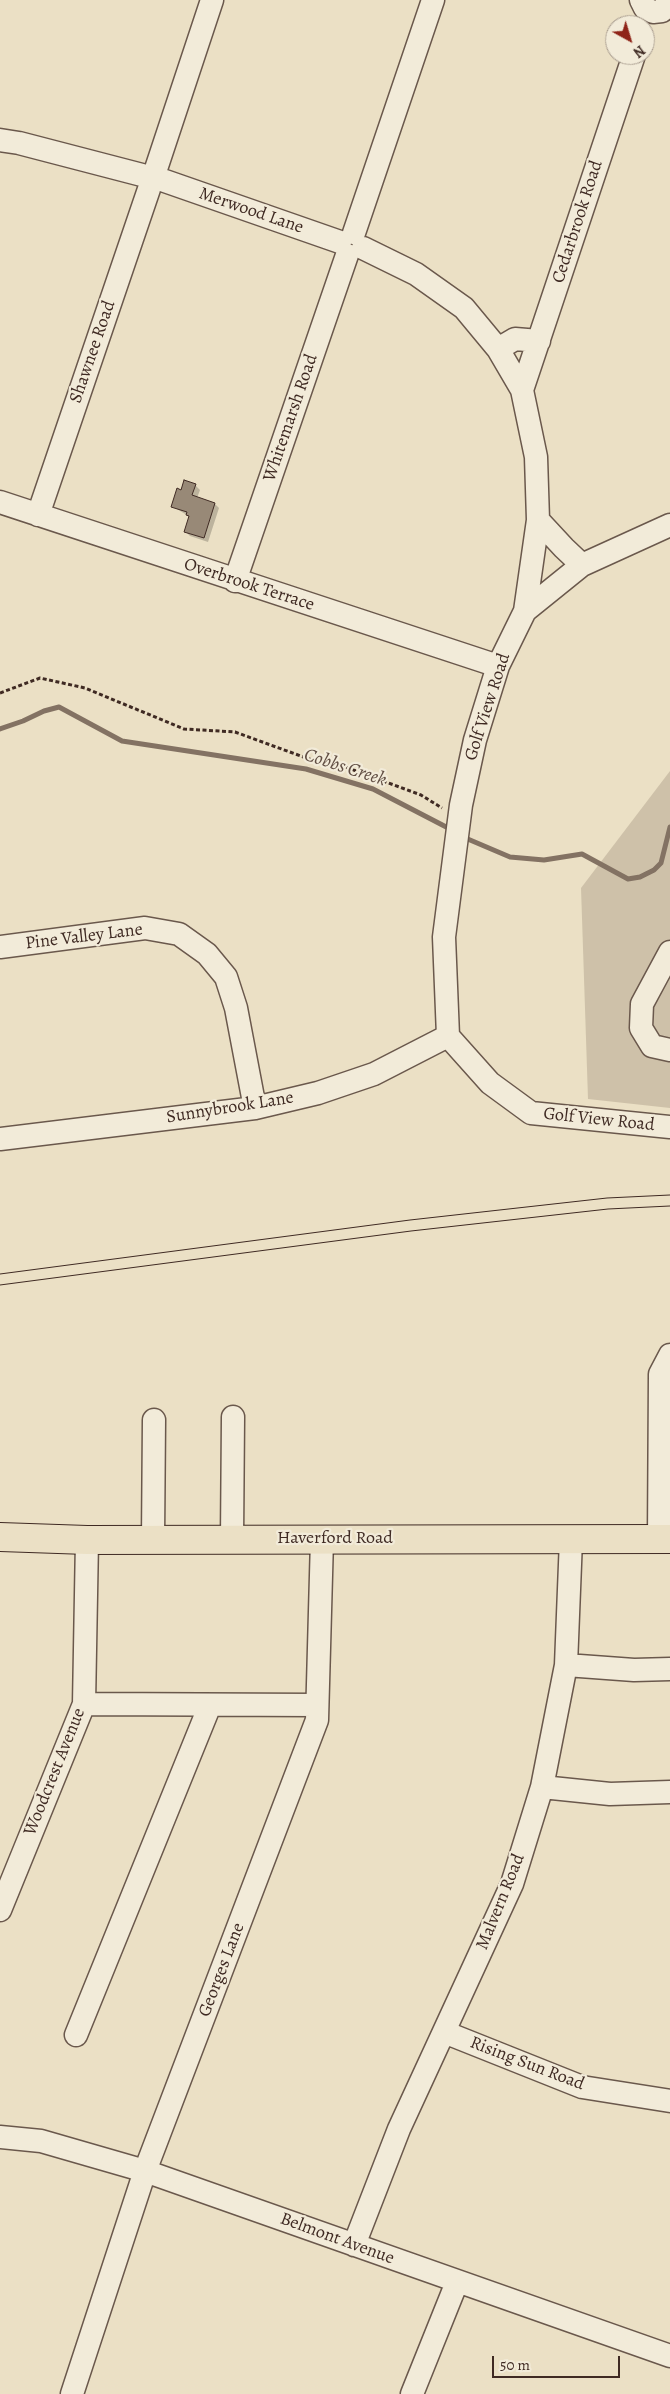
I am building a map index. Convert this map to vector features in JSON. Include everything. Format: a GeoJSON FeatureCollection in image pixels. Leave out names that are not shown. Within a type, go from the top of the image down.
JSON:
{"type":"FeatureCollection","features":[{"type":"Feature","properties":{"kind":"main road","name":"Haverford Road"},"geometry":{"type":"LineString","coordinates":[[0,1536],[87,1540],[665,1539]]}},
{"type":"Feature","properties":{"kind":"street","name":"Shawnee Road"},"geometry":{"type":"LineString","coordinates":[[38,515],[212,0]]}},
{"type":"Feature","properties":{"kind":"street","name":"Whitemarsh Road"},"geometry":{"type":"LineString","coordinates":[[235,581],[433,0]]}},
{"type":"Feature","properties":{"kind":"street","name":"Cedarbrook Road"},"geometry":{"type":"LineString","coordinates":[[522,390],[631,65]]}},
{"type":"Feature","properties":{"kind":"street","name":"Merwood Lane"},"geometry":{"type":"LineString","coordinates":[[0,140],[19,143],[152,178],[351,245],[416,274],[464,308],[498,349],[522,390],[536,457],[538,520],[525,611]]}},
{"type":"Feature","properties":{"kind":"street"},"geometry":{"type":"LineString","coordinates":[[498,349],[516,339],[539,340]]}},
{"type":"Feature","properties":{"kind":"street","name":"Overbrook Terrace"},"geometry":{"type":"LineString","coordinates":[[0,502],[235,581],[498,666]]}},
{"type":"Feature","properties":{"kind":"street"},"geometry":{"type":"LineString","coordinates":[[538,520],[582,564]]}},
{"type":"Feature","properties":{"kind":"street","name":"Golf View Road"},"geometry":{"type":"LineString","coordinates":[[670,525],[582,564],[525,611],[498,666],[475,740],[457,831],[444,937],[448,1036],[490,1083],[531,1113],[670,1127]]}},
{"type":"Feature","properties":{"kind":"street","name":"Pine Valley Lane"},"geometry":{"type":"LineString","coordinates":[[0,947],[145,928],[179,934],[207,954],[226,977],[236,1008],[255,1108]]}},
{"type":"Feature","properties":{"kind":"street"},"geometry":{"type":"LineString","coordinates":[[670,952],[642,1004],[641,1028],[652,1046],[670,1050]]}},
{"type":"Feature","properties":{"kind":"street","name":"Sunnybrook Lane"},"geometry":{"type":"LineString","coordinates":[[0,1139],[255,1108],[318,1093],[374,1074],[448,1036]]}},
{"type":"Feature","properties":{"kind":"street"},"geometry":{"type":"LineString","coordinates":[[665,1539],[660,1374],[670,1355]]}},
{"type":"Feature","properties":{"kind":"street"},"geometry":{"type":"LineString","coordinates":[[232,1539],[234,1417]]}},
{"type":"Feature","properties":{"kind":"street"},"geometry":{"type":"LineString","coordinates":[[153,1540],[154,1420]]}},
{"type":"Feature","properties":{"kind":"street","name":"Georges Lane"},"geometry":{"type":"LineString","coordinates":[[72,2394],[146,2171],[317,1720],[322,1539]]}},
{"type":"Feature","properties":{"kind":"street","name":"Malvern Road"},"geometry":{"type":"LineString","coordinates":[[354,2245],[400,2129],[512,1884],[542,1787],[566,1665],[571,1539]]}},
{"type":"Feature","properties":{"kind":"street","name":"Woodcrest Avenue"},"geometry":{"type":"LineString","coordinates":[[0,1910],[84,1704],[87,1540]]}},
{"type":"Feature","properties":{"kind":"street"},"geometry":{"type":"LineString","coordinates":[[566,1665],[634,1670],[670,1669]]}},
{"type":"Feature","properties":{"kind":"street"},"geometry":{"type":"LineString","coordinates":[[84,1704],[317,1705]]}},
{"type":"Feature","properties":{"kind":"street"},"geometry":{"type":"LineString","coordinates":[[76,2035],[210,1705]]}},
{"type":"Feature","properties":{"kind":"street"},"geometry":{"type":"LineString","coordinates":[[542,1787],[610,1794],[670,1792]]}},
{"type":"Feature","properties":{"kind":"street","name":"Rising Sun Road"},"geometry":{"type":"LineString","coordinates":[[444,2032],[582,2087],[670,2101]]}},
{"type":"Feature","properties":{"kind":"street","name":"Belmont Avenue"},"geometry":{"type":"LineString","coordinates":[[0,2137],[41,2141],[146,2171],[670,2356]]}},
{"type":"Feature","properties":{"kind":"street"},"geometry":{"type":"LineString","coordinates":[[412,2394],[457,2282]]}},
{"type":"Feature","properties":{"kind":"path"},"geometry":{"type":"LineString","coordinates":[[0,693],[40,678],[85,688],[184,729],[235,732],[309,759],[340,765],[421,795],[457,831]]}},
{"type":"Feature","properties":{"kind":"shaded area"},"geometry":{"type":"Polygon","coordinates":[[[670,771],[670,1108],[588,1099],[581,888],[670,771]]]}},
{"type":"Feature","properties":{"kind":"building"},"geometry":{"type":"Polygon","coordinates":[[[184,480],[196,484],[192,495],[215,503],[204,538],[184,532],[189,516],[186,515],[187,512],[171,507],[177,488],[181,490],[184,480]]]}},
{"type":"Feature","properties":{"kind":"waterway","name":"Cobbs Creek"},"geometry":{"type":"LineString","coordinates":[[0,729],[59,707],[122,741],[306,769],[373,789],[452,830]]}},
{"type":"Feature","properties":{"kind":"waterway","name":"Cobbs Creek"},"geometry":{"type":"LineString","coordinates":[[463,837],[510,857],[544,860],[582,854],[628,879],[640,877],[654,870],[661,863],[670,827]]}},
{"type":"Feature","properties":{"kind":"tram line"},"geometry":{"type":"LineString","coordinates":[[0,1274],[410,1220],[607,1198],[670,1195]]}},
{"type":"Feature","properties":{"kind":"tram line"},"geometry":{"type":"LineString","coordinates":[[0,1285],[411,1231],[608,1209],[670,1206]]}}]}
